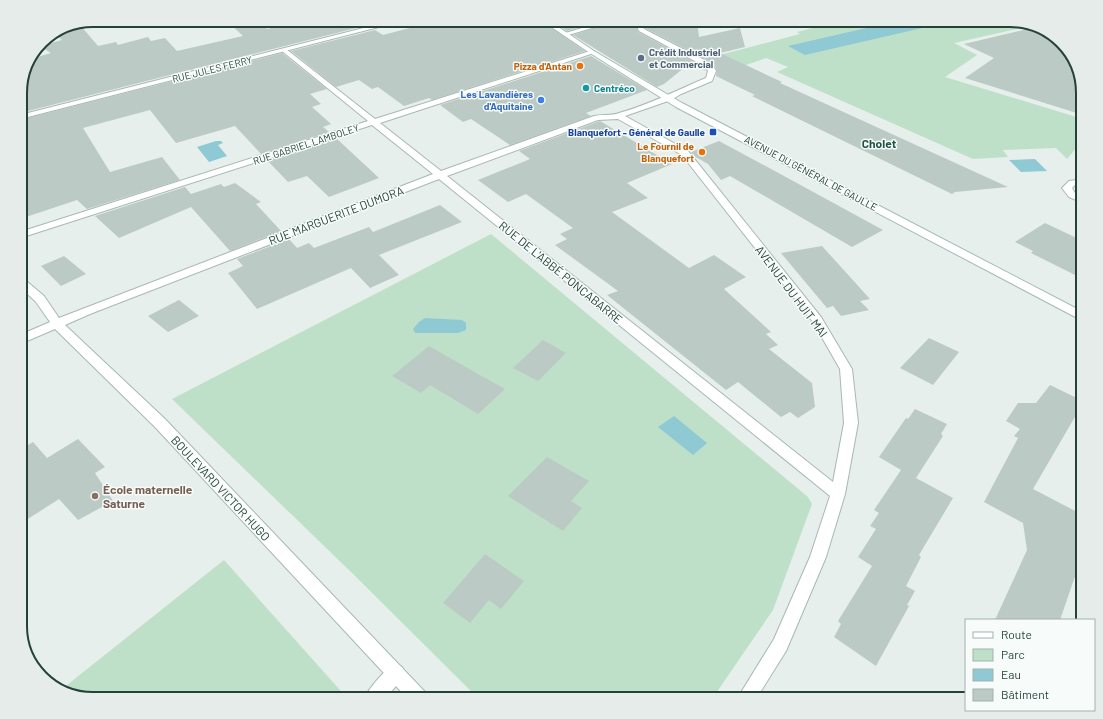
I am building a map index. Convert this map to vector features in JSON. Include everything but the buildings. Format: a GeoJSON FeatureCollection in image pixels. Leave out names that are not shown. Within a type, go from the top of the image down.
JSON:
{"type":"FeatureCollection","features":[{"type":"Feature","properties":{"kind":"street","name":"RUE JULES FERRY"},"geometry":{"type":"LineString","coordinates":[[27,115],[375,27]]}},
{"type":"Feature","properties":{"kind":"street","name":"AVENUE DU GÉNÉRAL DE GAULLE"},"geometry":{"type":"LineString","coordinates":[[554,27],[592,52],[668,98],[1076,313]]}},
{"type":"Feature","properties":{"kind":"street"},"geometry":{"type":"LineString","coordinates":[[565,34],[590,27]]}},
{"type":"Feature","properties":{"kind":"street"},"geometry":{"type":"LineString","coordinates":[[619,116],[668,98],[709,78],[711,75],[711,69],[697,59],[644,33],[641,27]]}},
{"type":"Feature","properties":{"kind":"street","name":"RUE DE L'ABBÉ PONCABARRE"},"geometry":{"type":"LineString","coordinates":[[284,50],[838,494]]}},
{"type":"Feature","properties":{"kind":"street","name":"RUE GABRIEL LAMBOLEY"},"geometry":{"type":"LineString","coordinates":[[27,233],[592,52]]}},
{"type":"Feature","properties":{"kind":"street","name":"RUE MARGUERITE DUMORA"},"geometry":{"type":"LineString","coordinates":[[27,337],[86,311],[440,175],[597,118],[619,116]]}},
{"type":"Feature","properties":{"kind":"street","name":"AVENUE DU HUIT MAI"},"geometry":{"type":"LineString","coordinates":[[619,116],[684,153],[817,320],[846,369],[851,423],[838,494],[818,557],[780,645],[750,692]]}},
{"type":"Feature","properties":{"kind":"street"},"geometry":{"type":"LineString","coordinates":[[1076,183],[1072,183],[1067,188],[1076,196]]}},
{"type":"Feature","properties":{"kind":"street","name":"BOULEVARD VICTOR HUGO"},"geometry":{"type":"LineString","coordinates":[[27,287],[40,299],[57,324],[160,423],[414,692]]}},
{"type":"Feature","properties":{"kind":"street"},"geometry":{"type":"LineString","coordinates":[[379,692],[396,673]]}},
{"type":"Feature","properties":{"kind":"green space"},"geometry":{"type":"Polygon","coordinates":[[[817,27],[1010,27],[1020,28],[954,43],[977,55],[945,77],[1076,117],[1076,148],[1067,159],[1056,148],[1003,150],[1008,157],[973,159],[777,72],[788,67],[766,58],[726,72],[712,57],[800,34],[797,32],[817,27]]]}},
{"type":"Feature","properties":{"kind":"green space"},"geometry":{"type":"Polygon","coordinates":[[[491,234],[808,497],[812,504],[773,610],[717,692],[472,692],[350,571],[172,399],[491,234]]]}},
{"type":"Feature","properties":{"kind":"green space"},"geometry":{"type":"Polygon","coordinates":[[[224,560],[342,692],[94,692],[81,691],[66,686],[224,560]]]}},
{"type":"Feature","properties":{"kind":"water"},"geometry":{"type":"Polygon","coordinates":[[[871,27],[927,27],[805,55],[788,46],[871,27]]]}},
{"type":"Feature","properties":{"kind":"water"},"geometry":{"type":"Polygon","coordinates":[[[216,141],[221,141],[223,143],[218,145],[227,156],[209,162],[197,147],[216,141]]]}},
{"type":"Feature","properties":{"kind":"water"},"geometry":{"type":"Polygon","coordinates":[[[1035,159],[1047,171],[1021,172],[1009,160],[1035,159]]]}},
{"type":"Feature","properties":{"kind":"water"},"geometry":{"type":"Polygon","coordinates":[[[425,318],[462,320],[466,323],[466,330],[458,333],[415,333],[413,329],[425,318]]]}},
{"type":"Feature","properties":{"kind":"water"},"geometry":{"type":"Polygon","coordinates":[[[674,416],[707,443],[693,455],[658,427],[674,416]]]}},
{"type":"Feature","properties":{"kind":"place","name":"Crédit Industriel et Commercial"},"geometry":{"type":"Point","coordinates":[641,58]}},
{"type":"Feature","properties":{"kind":"place","name":"Pizza d'Antan"},"geometry":{"type":"Point","coordinates":[580,66]}},
{"type":"Feature","properties":{"kind":"place","name":"Centréco"},"geometry":{"type":"Point","coordinates":[586,88]}},
{"type":"Feature","properties":{"kind":"place","name":"Les Lavandières d'Aquitaine"},"geometry":{"type":"Point","coordinates":[541,100]}},
{"type":"Feature","properties":{"kind":"place","name":"Blanquefort - Général de Gaulle"},"geometry":{"type":"Point","coordinates":[713,132]}},
{"type":"Feature","properties":{"kind":"place","name":"Le Fournil de Blanquefort"},"geometry":{"type":"Point","coordinates":[702,152]}},
{"type":"Feature","properties":{"kind":"place","name":"École maternelle Saturne"},"geometry":{"type":"Point","coordinates":[95,496]}},
{"type":"Feature","properties":{"kind":"district","name":"Cholet"},"geometry":{"type":"Point","coordinates":[879,143]}}]}
